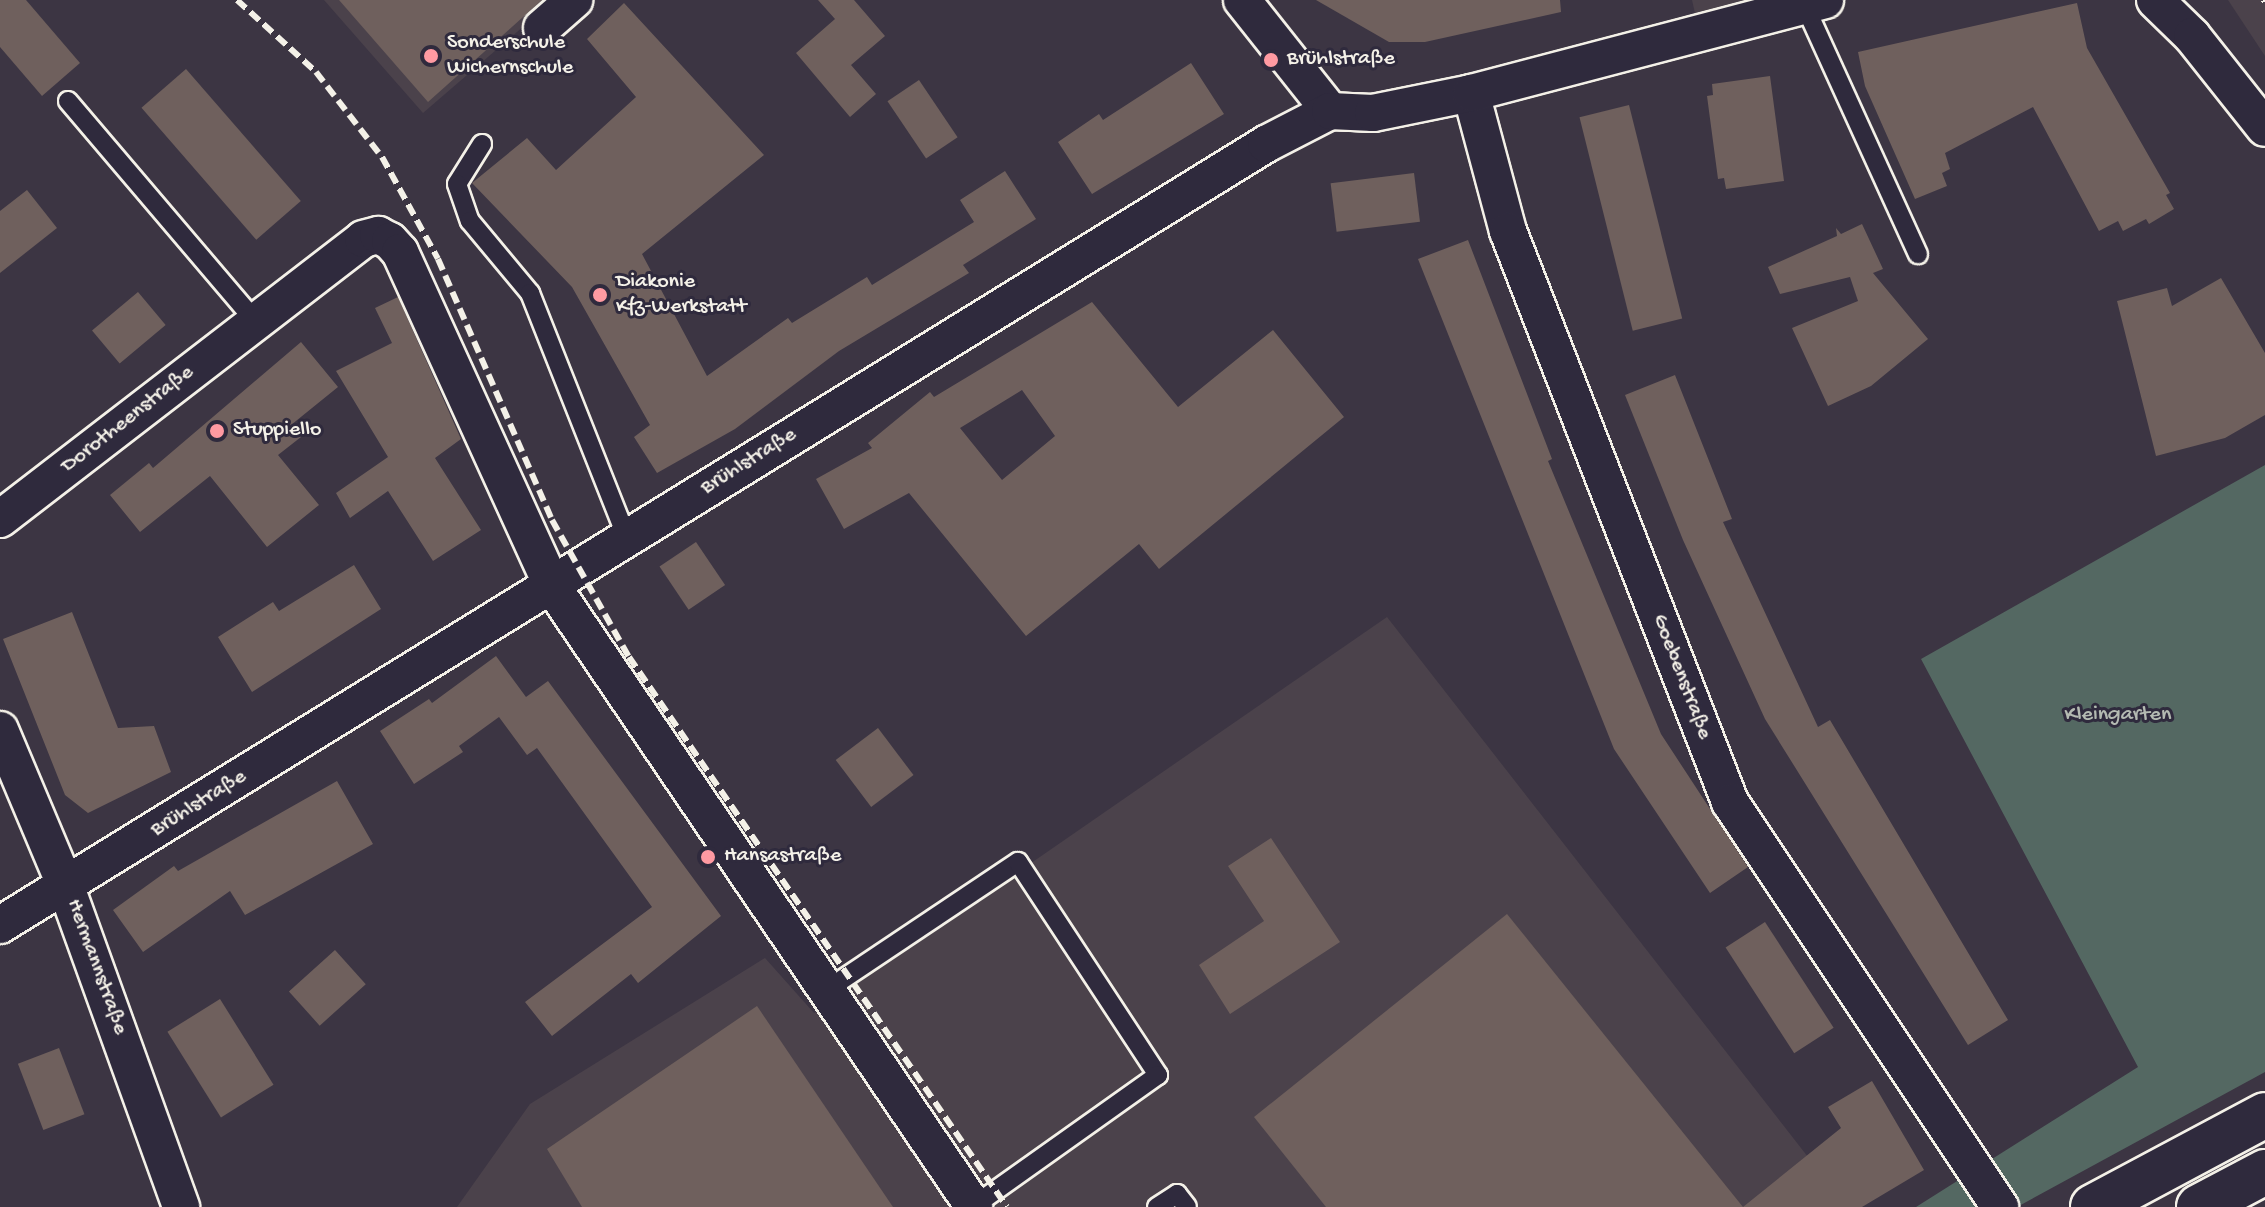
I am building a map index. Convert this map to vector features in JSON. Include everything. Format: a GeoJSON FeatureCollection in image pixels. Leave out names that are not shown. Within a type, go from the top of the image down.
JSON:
{"type":"FeatureCollection","features":[{"type":"Feature","properties":{"kind":"main road"},"geometry":{"type":"LineString","coordinates":[[2093,1207],[2265,1115]]}},
{"type":"Feature","properties":{"kind":"main road"},"geometry":{"type":"LineString","coordinates":[[2199,1207],[2265,1172]]}},
{"type":"Feature","properties":{"kind":"street"},"geometry":{"type":"LineString","coordinates":[[542,28],[574,0]]}},
{"type":"Feature","properties":{"kind":"street"},"geometry":{"type":"LineString","coordinates":[[1242,0],[1330,111]]}},
{"type":"Feature","properties":{"kind":"street"},"geometry":{"type":"LineString","coordinates":[[2155,0],[2192,36],[2265,128]]}},
{"type":"Feature","properties":{"kind":"street","name":"Brühlstraße"},"geometry":{"type":"LineString","coordinates":[[0,925],[1266,144],[1330,111],[1373,113],[1471,93],[1754,8],[1814,2]]}},
{"type":"Feature","properties":{"kind":"street","name":"Goebenstraße"},"geometry":{"type":"LineString","coordinates":[[1471,93],[1508,231],[1730,802],[2000,1207]]}},
{"type":"Feature","properties":{"kind":"street","name":"Dorotheenstraße"},"geometry":{"type":"LineString","coordinates":[[0,519],[363,239],[378,235],[400,252],[552,586]]}},
{"type":"Feature","properties":{"kind":"street"},"geometry":{"type":"LineString","coordinates":[[552,586],[974,1206]]}},
{"type":"Feature","properties":{"kind":"street","name":"Hermannstraße"},"geometry":{"type":"LineString","coordinates":[[0,730],[66,887],[181,1207]]}},
{"type":"Feature","properties":{"kind":"lane"},"geometry":{"type":"LineString","coordinates":[[1814,2],[1918,254]]}},
{"type":"Feature","properties":{"kind":"lane"},"geometry":{"type":"LineString","coordinates":[[68,101],[255,321]]}},
{"type":"Feature","properties":{"kind":"lane"},"geometry":{"type":"LineString","coordinates":[[482,144],[457,184],[470,221],[530,293],[627,538]]}},
{"type":"Feature","properties":{"kind":"lane"},"geometry":{"type":"LineString","coordinates":[[825,991],[1018,862],[1158,1075],[974,1206]]}},
{"type":"Feature","properties":{"kind":"lane"},"geometry":{"type":"LineString","coordinates":[[1157,1207],[1177,1194],[1187,1207]]}},
{"type":"Feature","properties":{"kind":"shaded area","name":"Sonderschule Wichernschule"},"geometry":{"type":"Polygon","coordinates":[[[324,0],[554,0],[423,113],[324,0]]]}},
{"type":"Feature","properties":{"kind":"shaded area"},"geometry":{"type":"Polygon","coordinates":[[[1692,0],[1799,0],[1697,22],[1692,0]]]}},
{"type":"Feature","properties":{"kind":"shaded area"},"geometry":{"type":"Polygon","coordinates":[[[2228,0],[2265,0],[2265,56],[2228,0]]]}},
{"type":"Feature","properties":{"kind":"shaded area"},"geometry":{"type":"Polygon","coordinates":[[[1387,617],[1847,1207],[457,1207],[530,1104],[765,958],[814,1013],[1387,617]]]}},
{"type":"Feature","properties":{"kind":"green space","name":"Kleingarten"},"geometry":{"type":"Polygon","coordinates":[[[2265,465],[2265,1072],[2017,1207],[1916,1207],[2138,1067],[1921,659],[2265,465]]]}},
{"type":"Feature","properties":{"kind":"building"},"geometry":{"type":"Polygon","coordinates":[[[0,0],[26,0],[80,63],[42,96],[0,47],[0,0]]]}},
{"type":"Feature","properties":{"kind":"building","name":"Sonderschule Wichernschule"},"geometry":{"type":"Polygon","coordinates":[[[339,0],[542,0],[428,102],[339,0]]]}},
{"type":"Feature","properties":{"kind":"building"},"geometry":{"type":"Polygon","coordinates":[[[818,0],[854,0],[885,36],[851,65],[876,94],[850,117],[796,53],[835,19],[818,0]]]}},
{"type":"Feature","properties":{"kind":"building"},"geometry":{"type":"Polygon","coordinates":[[[1316,0],[1560,0],[1561,12],[1425,42],[1389,42],[1316,0]]]}},
{"type":"Feature","properties":{"kind":"building"},"geometry":{"type":"Polygon","coordinates":[[[624,3],[764,155],[642,254],[707,376],[788,318],[792,323],[867,277],[872,285],[974,222],[960,200],[1005,171],[1036,219],[963,265],[969,273],[839,351],[735,429],[657,473],[634,437],[650,425],[572,287],[472,183],[527,138],[556,170],[636,97],[587,39],[624,3]]]}},
{"type":"Feature","properties":{"kind":"building"},"geometry":{"type":"Polygon","coordinates":[[[2077,3],[2087,48],[2170,193],[2166,195],[2174,209],[2149,224],[2146,219],[2123,231],[2118,221],[2099,231],[2033,107],[1945,153],[1950,169],[1942,173],[1947,186],[1915,199],[1865,86],[1858,52],[2077,3]]]}},
{"type":"Feature","properties":{"kind":"building"},"geometry":{"type":"Polygon","coordinates":[[[1191,63],[1224,114],[1092,194],[1058,142],[1099,114],[1103,120],[1191,63]]]}},
{"type":"Feature","properties":{"kind":"building"},"geometry":{"type":"Polygon","coordinates":[[[186,69],[301,201],[256,240],[141,108],[186,69]]]}},
{"type":"Feature","properties":{"kind":"building"},"geometry":{"type":"Polygon","coordinates":[[[1770,76],[1784,181],[1726,189],[1724,178],[1718,179],[1707,96],[1713,95],[1712,84],[1770,76]]]}},
{"type":"Feature","properties":{"kind":"building"},"geometry":{"type":"Polygon","coordinates":[[[919,80],[958,137],[926,158],[887,101],[919,80]]]}},
{"type":"Feature","properties":{"kind":"building"},"geometry":{"type":"Polygon","coordinates":[[[1629,105],[1682,318],[1633,331],[1580,117],[1629,105]]]}},
{"type":"Feature","properties":{"kind":"building"},"geometry":{"type":"Polygon","coordinates":[[[1414,173],[1420,222],[1337,232],[1331,183],[1414,173]]]}},
{"type":"Feature","properties":{"kind":"building"},"geometry":{"type":"Polygon","coordinates":[[[27,190],[57,228],[0,273],[0,211],[27,190]]]}},
{"type":"Feature","properties":{"kind":"building"},"geometry":{"type":"Polygon","coordinates":[[[1862,224],[1883,269],[1873,273],[1928,339],[1871,386],[1828,406],[1792,328],[1858,301],[1850,277],[1780,294],[1768,267],[1837,236],[1836,228],[1841,234],[1862,224]]]}},
{"type":"Feature","properties":{"kind":"building"},"geometry":{"type":"Polygon","coordinates":[[[1468,240],[1552,459],[1548,461],[1661,734],[1748,867],[1710,893],[1614,749],[1418,259],[1468,240]]]}},
{"type":"Feature","properties":{"kind":"building"},"geometry":{"type":"Polygon","coordinates":[[[2221,278],[2265,353],[2265,415],[2225,438],[2156,456],[2117,301],[2167,288],[2172,306],[2221,278]]]}},
{"type":"Feature","properties":{"kind":"building"},"geometry":{"type":"Polygon","coordinates":[[[138,292],[166,325],[120,364],[92,331],[138,292]]]}},
{"type":"Feature","properties":{"kind":"building"},"geometry":{"type":"Polygon","coordinates":[[[398,297],[461,439],[435,458],[481,530],[433,561],[388,491],[350,518],[336,493],[388,457],[336,371],[392,343],[375,308],[398,297]]]}},
{"type":"Feature","properties":{"kind":"building"},"geometry":{"type":"Polygon","coordinates":[[[1092,302],[1178,407],[1273,330],[1344,417],[1159,569],[1139,544],[1026,636],[909,493],[844,529],[816,479],[872,448],[868,443],[930,392],[934,397],[1092,302]],[[1022,390],[960,428],[1002,480],[1055,436],[1022,390]]]}},
{"type":"Feature","properties":{"kind":"building"},"geometry":{"type":"Polygon","coordinates":[[[301,342],[338,387],[291,425],[301,437],[278,455],[319,505],[267,547],[210,476],[140,532],[110,495],[149,463],[153,468],[301,342]]]}},
{"type":"Feature","properties":{"kind":"building"},"geometry":{"type":"Polygon","coordinates":[[[1675,375],[1732,519],[1723,522],[1818,727],[1830,720],[2008,1020],[1968,1045],[1765,719],[1683,540],[1625,395],[1675,375]]]}},
{"type":"Feature","properties":{"kind":"building"},"geometry":{"type":"Polygon","coordinates":[[[696,542],[725,585],[689,610],[660,567],[696,542]]]}},
{"type":"Feature","properties":{"kind":"building"},"geometry":{"type":"Polygon","coordinates":[[[354,565],[381,609],[252,692],[218,637],[273,602],[279,611],[354,565]]]}},
{"type":"Feature","properties":{"kind":"building"},"geometry":{"type":"Polygon","coordinates":[[[72,612],[118,728],[154,726],[171,772],[88,813],[65,795],[3,639],[72,612]]]}},
{"type":"Feature","properties":{"kind":"building"},"geometry":{"type":"Polygon","coordinates":[[[496,656],[526,697],[548,681],[721,916],[638,983],[631,974],[552,1036],[525,1002],[652,907],[537,748],[527,755],[499,717],[459,746],[463,752],[414,784],[380,731],[429,699],[432,703],[496,656]]]}},
{"type":"Feature","properties":{"kind":"building"},"geometry":{"type":"Polygon","coordinates":[[[878,728],[914,775],[871,807],[836,760],[878,728]]]}},
{"type":"Feature","properties":{"kind":"building"},"geometry":{"type":"Polygon","coordinates":[[[337,781],[373,844],[245,915],[230,891],[143,952],[113,910],[174,866],[178,871],[337,781]]]}},
{"type":"Feature","properties":{"kind":"building"},"geometry":{"type":"Polygon","coordinates":[[[1271,838],[1340,942],[1230,1014],[1199,965],[1264,921],[1228,866],[1271,838]]]}},
{"type":"Feature","properties":{"kind":"building"},"geometry":{"type":"Polygon","coordinates":[[[1507,914],[1743,1207],[1326,1207],[1254,1117],[1507,914]]]}},
{"type":"Feature","properties":{"kind":"building"},"geometry":{"type":"Polygon","coordinates":[[[1765,922],[1834,1028],[1794,1053],[1726,948],[1765,922]]]}},
{"type":"Feature","properties":{"kind":"building"},"geometry":{"type":"Polygon","coordinates":[[[335,950],[366,984],[320,1026],[289,991],[335,950]]]}},
{"type":"Feature","properties":{"kind":"building"},"geometry":{"type":"Polygon","coordinates":[[[220,999],[274,1085],[221,1118],[167,1032],[220,999]]]}},
{"type":"Feature","properties":{"kind":"building"},"geometry":{"type":"Polygon","coordinates":[[[757,1006],[893,1207],[582,1207],[547,1149],[757,1006]]]}},
{"type":"Feature","properties":{"kind":"building"},"geometry":{"type":"Polygon","coordinates":[[[59,1048],[84,1114],[43,1130],[18,1064],[59,1048]]]}},
{"type":"Feature","properties":{"kind":"building"},"geometry":{"type":"Polygon","coordinates":[[[1872,1081],[1924,1170],[1862,1207],[1743,1207],[1841,1128],[1828,1107],[1872,1081]]]}},
{"type":"Feature","properties":{"kind":"railway"},"geometry":{"type":"LineString","coordinates":[[237,0],[316,72],[382,157],[438,259],[552,520],[629,657],[1007,1207]]}},
{"type":"Feature","properties":{"kind":"place","name":"Sonderschule Wichernschule"},"geometry":{"type":"Point","coordinates":[431,56]}},
{"type":"Feature","properties":{"kind":"place","name":"Brühlstraße"},"geometry":{"type":"Point","coordinates":[1271,60]}},
{"type":"Feature","properties":{"kind":"place","name":"Diakonie Kfz-Werkstatt"},"geometry":{"type":"Point","coordinates":[600,295]}},
{"type":"Feature","properties":{"kind":"place","name":"Stuppiello"},"geometry":{"type":"Point","coordinates":[217,431]}},
{"type":"Feature","properties":{"kind":"place","name":"Hansastraße"},"geometry":{"type":"Point","coordinates":[708,857]}}]}
